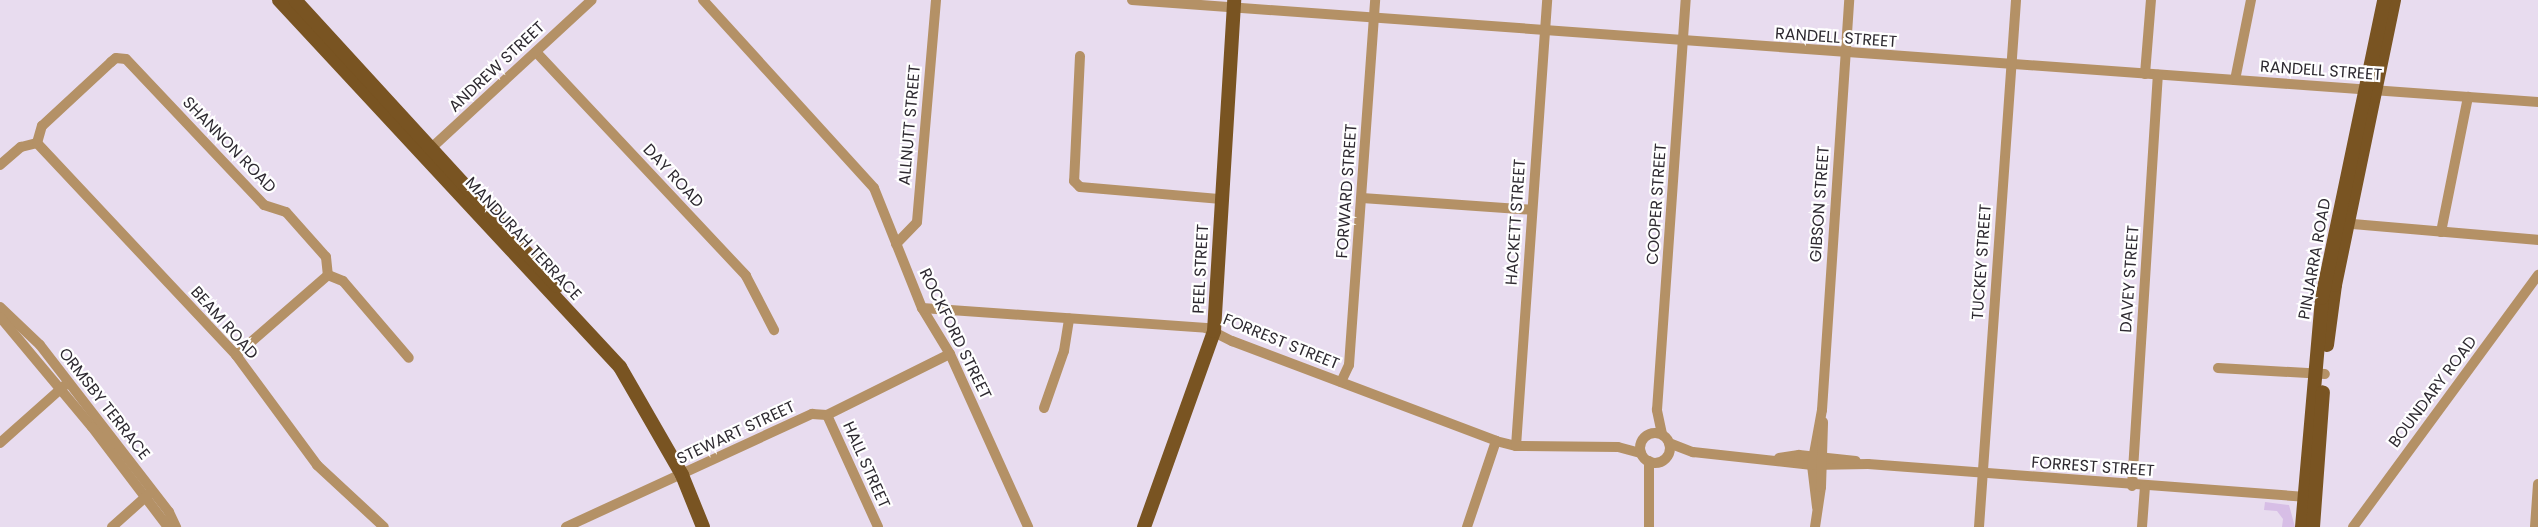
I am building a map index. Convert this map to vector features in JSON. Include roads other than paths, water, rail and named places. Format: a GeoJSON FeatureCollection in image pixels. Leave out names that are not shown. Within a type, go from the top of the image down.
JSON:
{"type":"FeatureCollection","features":[{"type":"Feature","properties":{"kind":"main road","name":"MANDURAH TERRACE"},"geometry":{"type":"LineString","coordinates":[[279,0],[427,152]]}},
{"type":"Feature","properties":{"kind":"main road","name":"MANDURAH TERRACE"},"geometry":{"type":"LineString","coordinates":[[295,0],[427,152],[620,367],[685,474],[712,527]]}},
{"type":"Feature","properties":{"kind":"main road","name":"PINJARRA ROAD"},"geometry":{"type":"LineString","coordinates":[[2302,527],[2310,497],[2320,373],[2322,298],[2343,223],[2370,90],[2384,0]]}},
{"type":"Feature","properties":{"kind":"main road","name":"PINJARRA ROAD"},"geometry":{"type":"LineString","coordinates":[[2370,90],[2394,0]]}},
{"type":"Feature","properties":{"kind":"main road","name":"PEEL STREET"},"geometry":{"type":"LineString","coordinates":[[1144,527],[1214,331],[1234,4]]}},
{"type":"Feature","properties":{"kind":"main road","name":"MANDURAH TERRACE"},"geometry":{"type":"LineString","coordinates":[[685,474],[703,527]]}},
{"type":"Feature","properties":{"kind":"main road","name":"PINJARRA ROAD"},"geometry":{"type":"LineString","coordinates":[[2310,497],[2313,527]]}},
{"type":"Feature","properties":{"kind":"street","name":"ANDREW STREET"},"geometry":{"type":"LineString","coordinates":[[427,152],[592,0]]}},
{"type":"Feature","properties":{"kind":"street","name":"ROCKFORD STREET"},"geometry":{"type":"LineString","coordinates":[[703,0],[874,188],[922,308],[950,354],[1028,527]]}},
{"type":"Feature","properties":{"kind":"street","name":"ALLNUTT STREET"},"geometry":{"type":"LineString","coordinates":[[896,244],[917,222],[936,0]]}},
{"type":"Feature","properties":{"kind":"street","name":"RANDELL STREET"},"geometry":{"type":"LineString","coordinates":[[1132,0],[1234,4],[1544,32],[2538,102]]}},
{"type":"Feature","properties":{"kind":"street","name":"FORWARD STREET"},"geometry":{"type":"LineString","coordinates":[[1341,382],[1349,365],[1375,0]]}},
{"type":"Feature","properties":{"kind":"street","name":"HACKETT STREET"},"geometry":{"type":"LineString","coordinates":[[1516,446],[1547,0]]}},
{"type":"Feature","properties":{"kind":"street","name":"COOPER STREET"},"geometry":{"type":"LineString","coordinates":[[1665,439],[1657,410],[1686,0]]}},
{"type":"Feature","properties":{"kind":"street","name":"GIBSON STREET"},"geometry":{"type":"LineString","coordinates":[[1815,527],[1849,0]]}},
{"type":"Feature","properties":{"kind":"street","name":"TUCKEY STREET"},"geometry":{"type":"LineString","coordinates":[[1979,527],[2016,0]]}},
{"type":"Feature","properties":{"kind":"street"},"geometry":{"type":"LineString","coordinates":[[2145,74],[2151,0]]}},
{"type":"Feature","properties":{"kind":"street"},"geometry":{"type":"LineString","coordinates":[[2235,80],[2251,0]]}},
{"type":"Feature","properties":{"kind":"street","name":"DAY ROAD"},"geometry":{"type":"LineString","coordinates":[[536,52],[746,276],[774,330]]}},
{"type":"Feature","properties":{"kind":"street"},"geometry":{"type":"LineString","coordinates":[[1080,56],[1074,181],[1080,188],[1221,199]]}},
{"type":"Feature","properties":{"kind":"street","name":"SHANNON ROAD"},"geometry":{"type":"LineString","coordinates":[[37,142],[42,126],[116,58],[126,59],[264,205],[286,212],[326,257],[328,275]]}},
{"type":"Feature","properties":{"kind":"street","name":"DAVEY STREET"},"geometry":{"type":"LineString","coordinates":[[2132,486],[2158,75]]}},
{"type":"Feature","properties":{"kind":"street"},"geometry":{"type":"LineString","coordinates":[[2441,232],[2468,97]]}},
{"type":"Feature","properties":{"kind":"street"},"geometry":{"type":"LineString","coordinates":[[0,165],[21,147],[37,142]]}},
{"type":"Feature","properties":{"kind":"street","name":"BEAM ROAD"},"geometry":{"type":"LineString","coordinates":[[37,142],[236,355],[317,465],[384,527]]}},
{"type":"Feature","properties":{"kind":"street"},"geometry":{"type":"LineString","coordinates":[[1362,198],[1532,210]]}},
{"type":"Feature","properties":{"kind":"street"},"geometry":{"type":"LineString","coordinates":[[2343,223],[2538,240]]}},
{"type":"Feature","properties":{"kind":"street"},"geometry":{"type":"LineString","coordinates":[[236,355],[328,275],[343,281],[409,358]]}},
{"type":"Feature","properties":{"kind":"street","name":"BOUNDARY ROAD"},"geometry":{"type":"LineString","coordinates":[[2353,527],[2538,275]]}},
{"type":"Feature","properties":{"kind":"street"},"geometry":{"type":"LineString","coordinates":[[2527,290],[2538,297]]}},
{"type":"Feature","properties":{"kind":"street","name":"ORMSBY TERRACE"},"geometry":{"type":"LineString","coordinates":[[0,307],[40,345],[64,385]]}},
{"type":"Feature","properties":{"kind":"street","name":"FORREST STREET"},"geometry":{"type":"LineString","coordinates":[[922,308],[1196,327],[1214,331],[1496,441],[1516,446],[1618,447],[1644,438],[1665,439],[1693,452]]}},
{"type":"Feature","properties":{"kind":"street","name":"ORMSBY TERRACE"},"geometry":{"type":"LineString","coordinates":[[0,317],[64,385],[176,527]]}},
{"type":"Feature","properties":{"kind":"street"},"geometry":{"type":"LineString","coordinates":[[1044,408],[1064,351],[1069,318]]}},
{"type":"Feature","properties":{"kind":"street","name":"STEWART STREET"},"geometry":{"type":"LineString","coordinates":[[567,527],[812,414],[827,415],[950,354]]}},
{"type":"Feature","properties":{"kind":"street"},"geometry":{"type":"LineString","coordinates":[[2218,368],[2320,373]]}},
{"type":"Feature","properties":{"kind":"street"},"geometry":{"type":"LineString","coordinates":[[0,443],[64,385]]}},
{"type":"Feature","properties":{"kind":"street","name":"COOPER STREET"},"geometry":{"type":"LineString","coordinates":[[1645,457],[1644,438],[1657,410]]}},
{"type":"Feature","properties":{"kind":"street","name":"HALL STREET"},"geometry":{"type":"LineString","coordinates":[[827,415],[878,527]]}},
{"type":"Feature","properties":{"kind":"street"},"geometry":{"type":"LineString","coordinates":[[1649,527],[1652,492],[1663,460],[1665,439]]}},
{"type":"Feature","properties":{"kind":"street"},"geometry":{"type":"LineString","coordinates":[[1467,527],[1496,441]]}},
{"type":"Feature","properties":{"kind":"street","name":"FORREST STREET"},"geometry":{"type":"LineString","coordinates":[[1618,447],[1645,457],[1663,460],[1693,452],[2132,486],[2310,497]]}},
{"type":"Feature","properties":{"kind":"street"},"geometry":{"type":"LineString","coordinates":[[1645,457],[1652,492]]}},
{"type":"Feature","properties":{"kind":"street"},"geometry":{"type":"LineString","coordinates":[[2535,527],[2538,484]]}},
{"type":"Feature","properties":{"kind":"street"},"geometry":{"type":"LineString","coordinates":[[2142,527],[2145,486]]}},
{"type":"Feature","properties":{"kind":"street"},"geometry":{"type":"LineString","coordinates":[[112,527],[149,493]]}},
{"type":"Feature","properties":{"kind":"street","name":"ORMSBY TERRACE"},"geometry":{"type":"LineString","coordinates":[[149,493],[168,527]]}}]}
